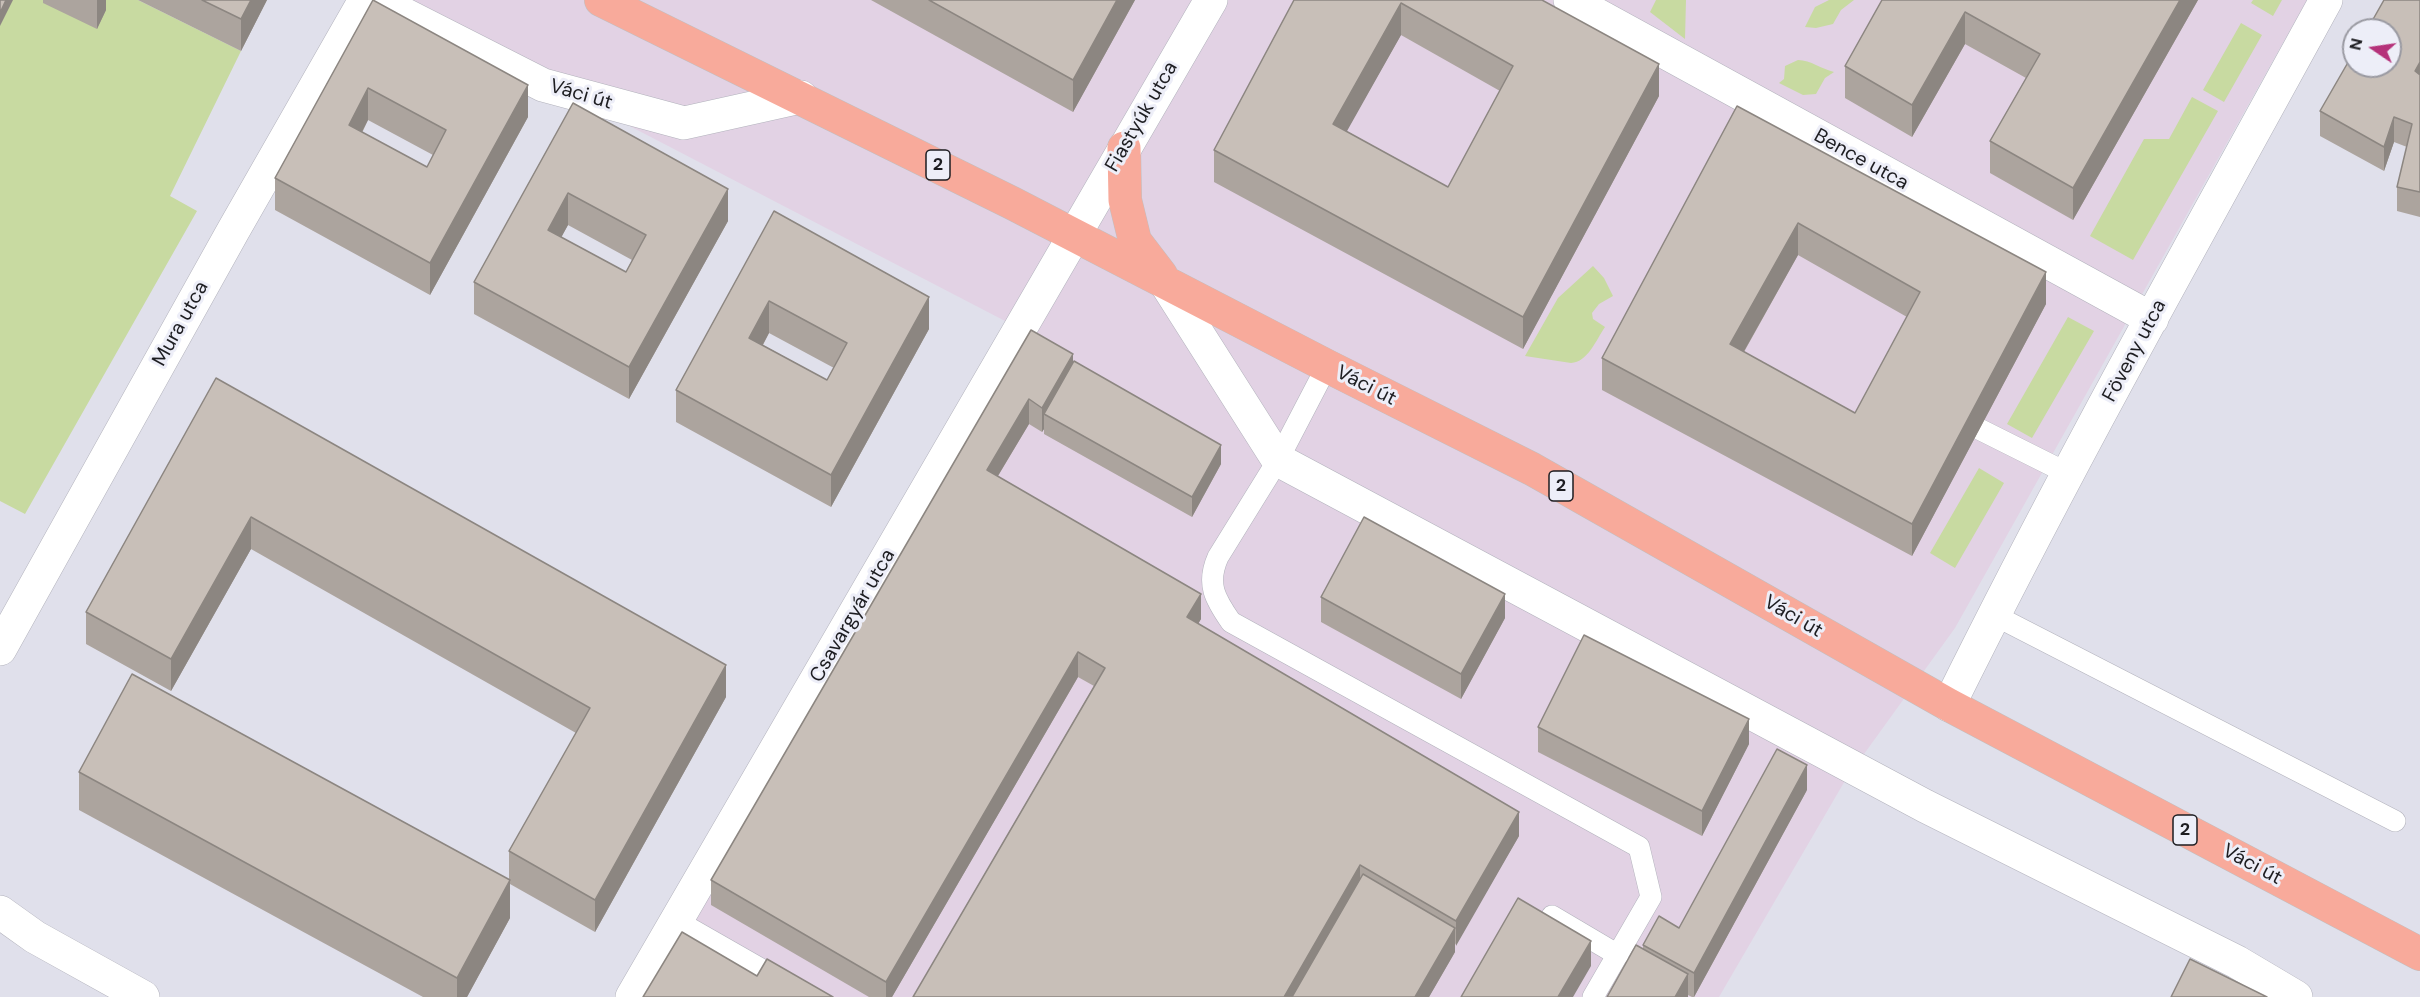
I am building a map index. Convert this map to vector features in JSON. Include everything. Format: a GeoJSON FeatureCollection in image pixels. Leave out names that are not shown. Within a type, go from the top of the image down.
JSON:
{"type":"FeatureCollection","features":[{"type":"Feature","properties":{"kind":"main road","name":"Váci út"},"geometry":{"type":"LineString","coordinates":[[601,0],[1073,235],[1532,469],[1949,705],[2420,954]]}},
{"type":"Feature","properties":{"kind":"main road"},"geometry":{"type":"LineString","coordinates":[[1124,148],[1125,200],[1135,241],[1165,282]]}},
{"type":"Feature","properties":{"kind":"street","name":"Mura utca"},"geometry":{"type":"LineString","coordinates":[[0,649],[233,231],[365,0]]}},
{"type":"Feature","properties":{"kind":"street","name":"Váci út"},"geometry":{"type":"LineString","coordinates":[[376,0],[543,85],[684,123],[801,98]]}},
{"type":"Feature","properties":{"kind":"street","name":"Fiastyúk utca"},"geometry":{"type":"LineString","coordinates":[[1073,235],[1211,0]]}},
{"type":"Feature","properties":{"kind":"street","name":"Bence utca"},"geometry":{"type":"LineString","coordinates":[[1570,0],[2152,319]]}},
{"type":"Feature","properties":{"kind":"street","name":"Föveny utca"},"geometry":{"type":"LineString","coordinates":[[1949,705],[2069,474],[2326,0]]}},
{"type":"Feature","properties":{"kind":"street","name":"Csavargyár utca"},"geometry":{"type":"LineString","coordinates":[[632,997],[1073,235]]}},
{"type":"Feature","properties":{"kind":"street"},"geometry":{"type":"LineString","coordinates":[[1165,282],[1278,460],[1925,806],[2237,962],[2296,997]]}},
{"type":"Feature","properties":{"kind":"street"},"geometry":{"type":"LineString","coordinates":[[0,912],[35,937],[143,997]]}},
{"type":"Feature","properties":{"kind":"street"},"geometry":{"type":"LineString","coordinates":[[0,927],[35,937]]}},
{"type":"Feature","properties":{"kind":"lane"},"geometry":{"type":"LineString","coordinates":[[1327,366],[1278,460],[1218,557],[1212,572],[1216,601],[1231,622],[1639,847],[1651,897],[1593,997]]}},
{"type":"Feature","properties":{"kind":"lane"},"geometry":{"type":"LineString","coordinates":[[1979,429],[2069,474]]}},
{"type":"Feature","properties":{"kind":"lane"},"geometry":{"type":"LineString","coordinates":[[1994,615],[2272,747],[2395,820]]}},
{"type":"Feature","properties":{"kind":"lane"},"geometry":{"type":"LineString","coordinates":[[1552,916],[1618,955]]}},
{"type":"Feature","properties":{"kind":"lane"},"geometry":{"type":"LineString","coordinates":[[677,921],[810,997]]}},
{"type":"Feature","properties":{"kind":"shaded area"},"geometry":{"type":"Polygon","coordinates":[[[387,0],[2307,0],[1955,628],[1846,779],[1719,997],[651,997],[1032,335],[387,0]]]}},
{"type":"Feature","properties":{"kind":"green space"},"geometry":{"type":"Polygon","coordinates":[[[12,0],[138,0],[241,51],[170,196],[197,211],[25,514],[0,501],[0,25],[12,0]]]}},
{"type":"Feature","properties":{"kind":"green space"},"geometry":{"type":"Polygon","coordinates":[[[1656,0],[1686,0],[1685,39],[1650,12],[1656,0]]]}},
{"type":"Feature","properties":{"kind":"green space"},"geometry":{"type":"Polygon","coordinates":[[[1829,0],[1854,0],[1841,10],[1833,24],[1816,28],[1805,27],[1815,7],[1829,0]]]}},
{"type":"Feature","properties":{"kind":"green space"},"geometry":{"type":"Polygon","coordinates":[[[2253,0],[2282,0],[2273,16],[2251,3],[2253,0]]]}},
{"type":"Feature","properties":{"kind":"green space"},"geometry":{"type":"Polygon","coordinates":[[[2241,23],[2262,35],[2224,102],[2203,90],[2241,23]]]}},
{"type":"Feature","properties":{"kind":"green space"},"geometry":{"type":"Polygon","coordinates":[[[1798,60],[1807,61],[1834,72],[1825,78],[1816,94],[1803,95],[1779,83],[1784,79],[1785,66],[1798,60]]]}},
{"type":"Feature","properties":{"kind":"green space"},"geometry":{"type":"Polygon","coordinates":[[[2192,97],[2218,111],[2133,260],[2090,236],[2144,139],[2169,139],[2192,97]]]}},
{"type":"Feature","properties":{"kind":"green space"},"geometry":{"type":"Polygon","coordinates":[[[1593,266],[1604,278],[1613,296],[1599,304],[1592,313],[1593,319],[1605,327],[1591,350],[1582,359],[1571,363],[1525,356],[1558,298],[1593,266]]]}},
{"type":"Feature","properties":{"kind":"green space"},"geometry":{"type":"Polygon","coordinates":[[[2068,317],[2094,331],[2032,438],[2007,424],[2068,317]]]}},
{"type":"Feature","properties":{"kind":"green space"},"geometry":{"type":"Polygon","coordinates":[[[1979,468],[2004,483],[1955,568],[1930,553],[1979,468]]]}},
{"type":"Feature","properties":{"kind":"building"},"geometry":{"type":"Polygon","coordinates":[[[0,0],[6,0],[0,13],[0,0]]]}},
{"type":"Feature","properties":{"kind":"building"},"geometry":{"type":"Polygon","coordinates":[[[202,0],[251,0],[241,19],[202,0]]]}},
{"type":"Feature","properties":{"kind":"building"},"geometry":{"type":"Polygon","coordinates":[[[373,0],[528,85],[430,263],[275,178],[373,0]],[[368,88],[349,125],[427,167],[446,130],[368,88]]]}},
{"type":"Feature","properties":{"kind":"building"},"geometry":{"type":"Polygon","coordinates":[[[929,0],[1117,0],[1073,80],[929,0]]]}},
{"type":"Feature","properties":{"kind":"building"},"geometry":{"type":"Polygon","coordinates":[[[1294,0],[1542,0],[1659,64],[1523,317],[1214,150],[1294,0]],[[1401,3],[1333,124],[1448,187],[1513,66],[1401,3]]]}},
{"type":"Feature","properties":{"kind":"building"},"geometry":{"type":"Polygon","coordinates":[[[1882,0],[2180,0],[2073,188],[1990,141],[2040,54],[1965,12],[1912,105],[1845,66],[1882,0]]]}},
{"type":"Feature","properties":{"kind":"building"},"geometry":{"type":"Polygon","coordinates":[[[2384,0],[2420,0],[2420,62],[2415,71],[2420,75],[2420,192],[2397,187],[2412,124],[2394,117],[2384,147],[2320,111],[2342,73],[2342,78],[2402,78],[2402,18],[2374,18],[2384,0]]]}},
{"type":"Feature","properties":{"kind":"building"},"geometry":{"type":"Polygon","coordinates":[[[573,103],[728,189],[629,367],[474,282],[573,103]],[[568,193],[548,230],[626,272],[646,235],[568,193]]]}},
{"type":"Feature","properties":{"kind":"building"},"geometry":{"type":"Polygon","coordinates":[[[1737,106],[2046,272],[1912,524],[1602,358],[1737,106]],[[1798,223],[1730,344],[1855,413],[1920,292],[1798,223]]]}},
{"type":"Feature","properties":{"kind":"building"},"geometry":{"type":"Polygon","coordinates":[[[774,211],[929,297],[831,475],[676,390],[774,211]],[[769,301],[749,338],[827,380],[847,343],[769,301]]]}},
{"type":"Feature","properties":{"kind":"building"},"geometry":{"type":"Polygon","coordinates":[[[1031,330],[1073,354],[1042,408],[1029,399],[987,470],[1201,594],[1187,617],[1519,812],[1456,921],[1360,865],[1284,997],[913,997],[1105,668],[1078,652],[886,982],[711,880],[1031,330]]]}},
{"type":"Feature","properties":{"kind":"building"},"geometry":{"type":"Polygon","coordinates":[[[1074,361],[1221,445],[1192,497],[1044,414],[1074,361]]]}},
{"type":"Feature","properties":{"kind":"building"},"geometry":{"type":"Polygon","coordinates":[[[216,378],[726,665],[595,900],[509,851],[590,708],[251,517],[171,659],[86,612],[216,378]]]}},
{"type":"Feature","properties":{"kind":"building"},"geometry":{"type":"Polygon","coordinates":[[[1364,517],[1505,594],[1461,674],[1321,597],[1364,517]]]}},
{"type":"Feature","properties":{"kind":"building"},"geometry":{"type":"Polygon","coordinates":[[[1584,635],[1749,719],[1702,811],[1538,727],[1584,635]]]}},
{"type":"Feature","properties":{"kind":"building"},"geometry":{"type":"Polygon","coordinates":[[[132,674],[510,880],[457,978],[79,772],[132,674]]]}},
{"type":"Feature","properties":{"kind":"building"},"geometry":{"type":"Polygon","coordinates":[[[1777,749],[1807,765],[1694,973],[1643,945],[1659,916],[1679,928],[1777,749]]]}},
{"type":"Feature","properties":{"kind":"building"},"geometry":{"type":"Polygon","coordinates":[[[1363,874],[1455,928],[1415,997],[1292,997],[1363,874]]]}},
{"type":"Feature","properties":{"kind":"building"},"geometry":{"type":"Polygon","coordinates":[[[1518,898],[1591,941],[1558,997],[1461,997],[1518,898]]]}},
{"type":"Feature","properties":{"kind":"building"},"geometry":{"type":"Polygon","coordinates":[[[682,932],[757,976],[767,959],[833,997],[643,997],[682,932]]]}},
{"type":"Feature","properties":{"kind":"building"},"geometry":{"type":"Polygon","coordinates":[[[1636,945],[1688,974],[1675,997],[1607,997],[1636,945]]]}},
{"type":"Feature","properties":{"kind":"building"},"geometry":{"type":"Polygon","coordinates":[[[2190,959],[2267,997],[2171,997],[2190,959]]]}}]}
